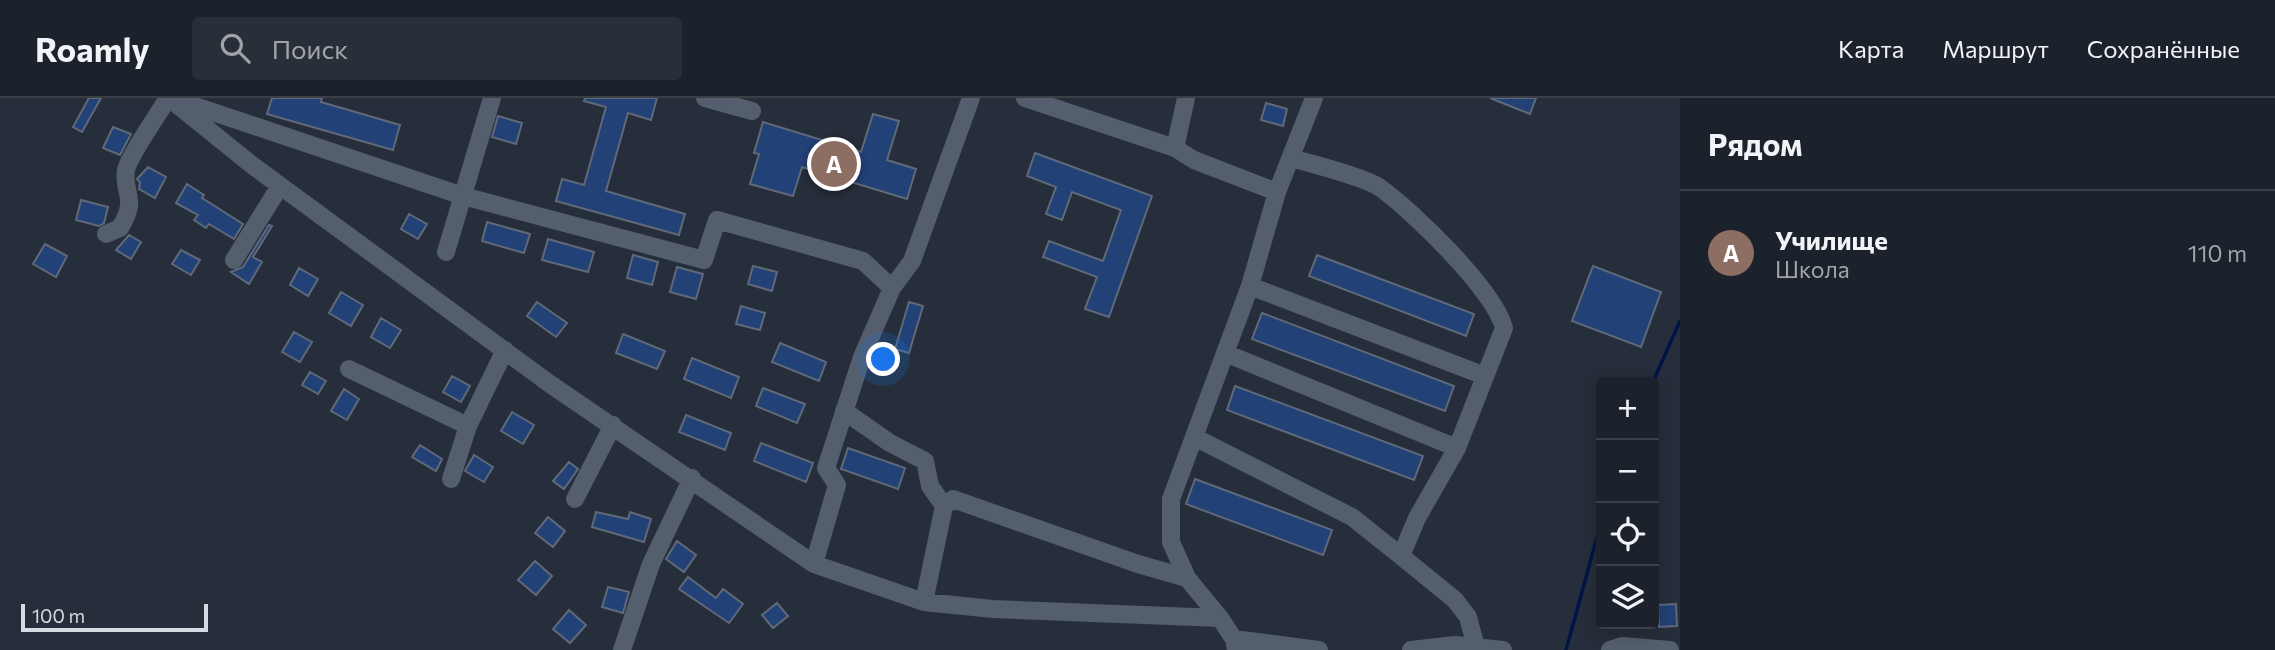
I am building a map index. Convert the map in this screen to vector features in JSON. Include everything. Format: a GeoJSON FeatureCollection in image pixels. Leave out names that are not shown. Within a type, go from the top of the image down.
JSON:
{"type":"FeatureCollection","features":[{"type":"Feature","properties":{"kind":"street"},"geometry":{"type":"LineString","coordinates":[[169,98],[280,186],[505,350],[814,564],[924,602],[993,609],[1220,618]]}},
{"type":"Feature","properties":{"kind":"street"},"geometry":{"type":"LineString","coordinates":[[169,98],[463,196],[704,260],[717,220],[863,261],[892,288]]}},
{"type":"Feature","properties":{"kind":"street"},"geometry":{"type":"LineString","coordinates":[[106,234],[120,228],[128,215],[131,198],[126,170],[169,98]]}},
{"type":"Feature","properties":{"kind":"street"},"geometry":{"type":"LineString","coordinates":[[446,252],[492,98]]}},
{"type":"Feature","properties":{"kind":"street"},"geometry":{"type":"LineString","coordinates":[[705,98],[752,111]]}},
{"type":"Feature","properties":{"kind":"street"},"geometry":{"type":"LineString","coordinates":[[814,564],[837,485],[826,468],[862,357],[892,288],[912,261],[971,98]]}},
{"type":"Feature","properties":{"kind":"street"},"geometry":{"type":"LineString","coordinates":[[1026,98],[1175,148],[1194,160],[1277,192]]}},
{"type":"Feature","properties":{"kind":"street"},"geometry":{"type":"LineString","coordinates":[[1175,148],[1186,98]]}},
{"type":"Feature","properties":{"kind":"street"},"geometry":{"type":"LineString","coordinates":[[1314,98],[1277,192],[1250,286],[1196,438],[1171,499],[1171,542],[1187,578],[1220,618],[1235,644],[1319,650]]}},
{"type":"Feature","properties":{"kind":"street"},"geometry":{"type":"LineString","coordinates":[[1292,158],[1378,186],[1462,264],[1500,312],[1504,328],[1457,448],[1417,518],[1401,556]]}},
{"type":"Feature","properties":{"kind":"street"},"geometry":{"type":"LineString","coordinates":[[234,260],[280,186]]}},
{"type":"Feature","properties":{"kind":"street"},"geometry":{"type":"LineString","coordinates":[[1250,286],[1485,376]]}},
{"type":"Feature","properties":{"kind":"street"},"geometry":{"type":"LineString","coordinates":[[451,478],[468,426],[505,350]]}},
{"type":"Feature","properties":{"kind":"street"},"geometry":{"type":"LineString","coordinates":[[1225,353],[1457,448]]}},
{"type":"Feature","properties":{"kind":"street"},"geometry":{"type":"LineString","coordinates":[[349,369],[468,426]]}},
{"type":"Feature","properties":{"kind":"street"},"geometry":{"type":"LineString","coordinates":[[844,411],[890,443],[925,461],[930,486],[944,506]]}},
{"type":"Feature","properties":{"kind":"street"},"geometry":{"type":"LineString","coordinates":[[575,499],[613,425]]}},
{"type":"Feature","properties":{"kind":"street"},"geometry":{"type":"LineString","coordinates":[[1196,438],[1352,517],[1455,600],[1487,649]]}},
{"type":"Feature","properties":{"kind":"street"},"geometry":{"type":"LineString","coordinates":[[622,650],[651,564],[692,478]]}},
{"type":"Feature","properties":{"kind":"street"},"geometry":{"type":"LineString","coordinates":[[924,602],[944,506],[953,499],[1138,564],[1187,578]]}},
{"type":"Feature","properties":{"kind":"street"},"geometry":{"type":"LineString","coordinates":[[1411,650],[1455,645],[1487,649]]}},
{"type":"Feature","properties":{"kind":"street"},"geometry":{"type":"LineString","coordinates":[[1611,650],[1622,646],[1670,650]]}},
{"type":"Feature","properties":{"kind":"building"},"geometry":{"type":"Polygon","coordinates":[[[89,98],[101,98],[82,132],[73,127],[89,98]]]}},
{"type":"Feature","properties":{"kind":"building"},"geometry":{"type":"Polygon","coordinates":[[[272,98],[322,98],[321,102],[400,125],[393,150],[267,114],[272,98]]]}},
{"type":"Feature","properties":{"kind":"building"},"geometry":{"type":"Polygon","coordinates":[[[585,98],[657,98],[651,120],[628,113],[606,191],[685,214],[679,235],[556,201],[562,179],[584,185],[606,107],[584,101],[585,98]]]}},
{"type":"Feature","properties":{"kind":"building"},"geometry":{"type":"Polygon","coordinates":[[[1490,98],[1536,98],[1530,114],[1490,98]]]}},
{"type":"Feature","properties":{"kind":"building"},"geometry":{"type":"Polygon","coordinates":[[[1266,103],[1287,109],[1283,126],[1261,120],[1266,103]]]}},
{"type":"Feature","properties":{"kind":"building"},"geometry":{"type":"Polygon","coordinates":[[[873,114],[899,121],[887,160],[916,169],[907,199],[802,167],[793,196],[750,184],[759,154],[754,153],[763,122],[861,152],[873,114]]]}},
{"type":"Feature","properties":{"kind":"building"},"geometry":{"type":"Polygon","coordinates":[[[498,116],[522,123],[516,144],[492,137],[498,116]]]}},
{"type":"Feature","properties":{"kind":"building"},"geometry":{"type":"Polygon","coordinates":[[[113,127],[131,134],[120,155],[103,148],[113,127]]]}},
{"type":"Feature","properties":{"kind":"building"},"geometry":{"type":"Polygon","coordinates":[[[1035,153],[1152,196],[1109,317],[1085,309],[1097,277],[1043,257],[1049,241],[1103,261],[1121,210],[1072,192],[1062,220],[1046,214],[1056,187],[1027,176],[1035,153]]]}},
{"type":"Feature","properties":{"kind":"building"},"geometry":{"type":"Polygon","coordinates":[[[148,167],[166,177],[155,198],[139,189],[140,182],[137,179],[148,167]]]}},
{"type":"Feature","properties":{"kind":"building"},"geometry":{"type":"Polygon","coordinates":[[[187,184],[204,195],[202,198],[243,224],[234,239],[209,224],[206,228],[194,220],[198,215],[176,203],[187,184]]]}},
{"type":"Feature","properties":{"kind":"building"},"geometry":{"type":"Polygon","coordinates":[[[81,200],[108,207],[104,223],[99,226],[76,220],[81,200]]]}},
{"type":"Feature","properties":{"kind":"building"},"geometry":{"type":"Polygon","coordinates":[[[409,214],[427,224],[418,239],[401,229],[409,214]]]}},
{"type":"Feature","properties":{"kind":"building"},"geometry":{"type":"Polygon","coordinates":[[[487,222],[530,234],[524,253],[482,241],[487,222]]]}},
{"type":"Feature","properties":{"kind":"building"},"geometry":{"type":"Polygon","coordinates":[[[269,225],[272,226],[253,257],[262,262],[249,284],[231,272],[243,267],[269,225]]]}},
{"type":"Feature","properties":{"kind":"building"},"geometry":{"type":"Polygon","coordinates":[[[129,235],[141,242],[131,259],[116,250],[129,235]]]}},
{"type":"Feature","properties":{"kind":"building"},"geometry":{"type":"Polygon","coordinates":[[[548,239],[594,252],[588,272],[542,260],[548,239]]]}},
{"type":"Feature","properties":{"kind":"building"},"geometry":{"type":"Polygon","coordinates":[[[45,244],[67,256],[56,277],[33,264],[45,244]]]}},
{"type":"Feature","properties":{"kind":"building"},"geometry":{"type":"Polygon","coordinates":[[[181,250],[200,260],[191,275],[172,264],[181,250]]]}},
{"type":"Feature","properties":{"kind":"building"},"geometry":{"type":"Polygon","coordinates":[[[633,255],[658,262],[652,285],[627,278],[633,255]]]}},
{"type":"Feature","properties":{"kind":"building"},"geometry":{"type":"Polygon","coordinates":[[[1317,255],[1474,314],[1466,336],[1309,276],[1317,255]]]}},
{"type":"Feature","properties":{"kind":"building"},"geometry":{"type":"Polygon","coordinates":[[[753,266],[777,272],[772,291],[748,284],[753,266]]]}},
{"type":"Feature","properties":{"kind":"building"},"geometry":{"type":"Polygon","coordinates":[[[1593,266],[1661,292],[1641,347],[1572,321],[1593,266]]]}},
{"type":"Feature","properties":{"kind":"building"},"geometry":{"type":"Polygon","coordinates":[[[677,267],[703,274],[696,299],[670,292],[677,267]]]}},
{"type":"Feature","properties":{"kind":"building"},"geometry":{"type":"Polygon","coordinates":[[[299,268],[318,279],[308,296],[290,285],[299,268]]]}},
{"type":"Feature","properties":{"kind":"building"},"geometry":{"type":"Polygon","coordinates":[[[341,292],[363,305],[351,326],[329,313],[341,292]]]}},
{"type":"Feature","properties":{"kind":"building"},"geometry":{"type":"Polygon","coordinates":[[[537,302],[567,323],[556,337],[527,316],[537,302]]]}},
{"type":"Feature","properties":{"kind":"building"},"geometry":{"type":"Polygon","coordinates":[[[909,302],[923,306],[909,353],[895,349],[909,302]]]}},
{"type":"Feature","properties":{"kind":"building"},"geometry":{"type":"Polygon","coordinates":[[[741,306],[765,313],[760,330],[736,324],[741,306]]]}},
{"type":"Feature","properties":{"kind":"building"},"geometry":{"type":"Polygon","coordinates":[[[1262,313],[1454,386],[1445,411],[1252,339],[1262,313]]]}},
{"type":"Feature","properties":{"kind":"building"},"geometry":{"type":"Polygon","coordinates":[[[381,318],[401,330],[390,348],[371,337],[381,318]]]}},
{"type":"Feature","properties":{"kind":"building"},"geometry":{"type":"Polygon","coordinates":[[[294,332],[312,342],[300,362],[282,352],[294,332]]]}},
{"type":"Feature","properties":{"kind":"building"},"geometry":{"type":"Polygon","coordinates":[[[623,334],[665,351],[657,369],[616,353],[623,334]]]}},
{"type":"Feature","properties":{"kind":"building"},"geometry":{"type":"Polygon","coordinates":[[[780,343],[826,362],[819,381],[772,362],[780,343]]]}},
{"type":"Feature","properties":{"kind":"building"},"geometry":{"type":"Polygon","coordinates":[[[692,358],[739,377],[731,398],[684,379],[692,358]]]}},
{"type":"Feature","properties":{"kind":"building"},"geometry":{"type":"Polygon","coordinates":[[[310,372],[326,381],[318,394],[302,385],[310,372]]]}},
{"type":"Feature","properties":{"kind":"building"},"geometry":{"type":"Polygon","coordinates":[[[452,376],[470,386],[461,402],[443,392],[452,376]]]}},
{"type":"Feature","properties":{"kind":"building"},"geometry":{"type":"Polygon","coordinates":[[[1235,386],[1423,456],[1414,480],[1227,410],[1235,386]]]}},
{"type":"Feature","properties":{"kind":"building"},"geometry":{"type":"Polygon","coordinates":[[[763,388],[805,404],[797,423],[756,406],[763,388]]]}},
{"type":"Feature","properties":{"kind":"building"},"geometry":{"type":"Polygon","coordinates":[[[344,389],[359,399],[347,420],[331,411],[344,389]]]}},
{"type":"Feature","properties":{"kind":"building"},"geometry":{"type":"Polygon","coordinates":[[[512,412],[534,425],[523,444],[501,431],[512,412]]]}},
{"type":"Feature","properties":{"kind":"building"},"geometry":{"type":"Polygon","coordinates":[[[686,415],[731,433],[725,450],[679,432],[686,415]]]}},
{"type":"Feature","properties":{"kind":"building"},"geometry":{"type":"Polygon","coordinates":[[[761,443],[813,463],[806,482],[754,461],[761,443]]]}},
{"type":"Feature","properties":{"kind":"building"},"geometry":{"type":"Polygon","coordinates":[[[420,445],[442,459],[436,471],[412,457],[420,445]]]}},
{"type":"Feature","properties":{"kind":"building"},"geometry":{"type":"Polygon","coordinates":[[[848,448],[905,468],[898,489],[841,469],[848,448]]]}},
{"type":"Feature","properties":{"kind":"building"},"geometry":{"type":"Polygon","coordinates":[[[474,455],[493,467],[484,482],[465,471],[474,455]]]}},
{"type":"Feature","properties":{"kind":"building"},"geometry":{"type":"Polygon","coordinates":[[[569,462],[578,469],[564,489],[553,481],[569,462]]]}},
{"type":"Feature","properties":{"kind":"building"},"geometry":{"type":"Polygon","coordinates":[[[1195,479],[1332,530],[1323,555],[1186,504],[1195,479]]]}},
{"type":"Feature","properties":{"kind":"building"},"geometry":{"type":"Polygon","coordinates":[[[596,512],[628,519],[630,512],[651,519],[644,542],[592,527],[596,512]]]}},
{"type":"Feature","properties":{"kind":"building"},"geometry":{"type":"Polygon","coordinates":[[[548,517],[565,531],[553,547],[535,533],[548,517]]]}},
{"type":"Feature","properties":{"kind":"building"},"geometry":{"type":"Polygon","coordinates":[[[677,541],[696,555],[684,572],[666,559],[677,541]]]}},
{"type":"Feature","properties":{"kind":"building"},"geometry":{"type":"Polygon","coordinates":[[[535,561],[552,576],[536,595],[518,580],[535,561]]]}},
{"type":"Feature","properties":{"kind":"building"},"geometry":{"type":"Polygon","coordinates":[[[688,577],[716,598],[723,589],[743,604],[729,623],[679,589],[688,577]]]}},
{"type":"Feature","properties":{"kind":"building"},"geometry":{"type":"Polygon","coordinates":[[[608,587],[629,592],[623,613],[602,607],[608,587]]]}},
{"type":"Feature","properties":{"kind":"building"},"geometry":{"type":"Polygon","coordinates":[[[777,603],[788,616],[773,628],[762,615],[777,603]]]}},
{"type":"Feature","properties":{"kind":"building"},"geometry":{"type":"Polygon","coordinates":[[[1676,604],[1677,626],[1659,627],[1659,605],[1676,604]]]}},
{"type":"Feature","properties":{"kind":"building"},"geometry":{"type":"Polygon","coordinates":[[[569,610],[586,625],[570,643],[553,629],[569,610]]]}},
{"type":"Feature","properties":{"kind":"waterway"},"geometry":{"type":"LineString","coordinates":[[1655,377],[1680,321]]}},
{"type":"Feature","properties":{"kind":"waterway"},"geometry":{"type":"LineString","coordinates":[[1566,650],[1596,541]]}},
{"type":"Feature","properties":{"kind":"place","name":"Училище"},"geometry":{"type":"Point","coordinates":[834,164]}}]}
